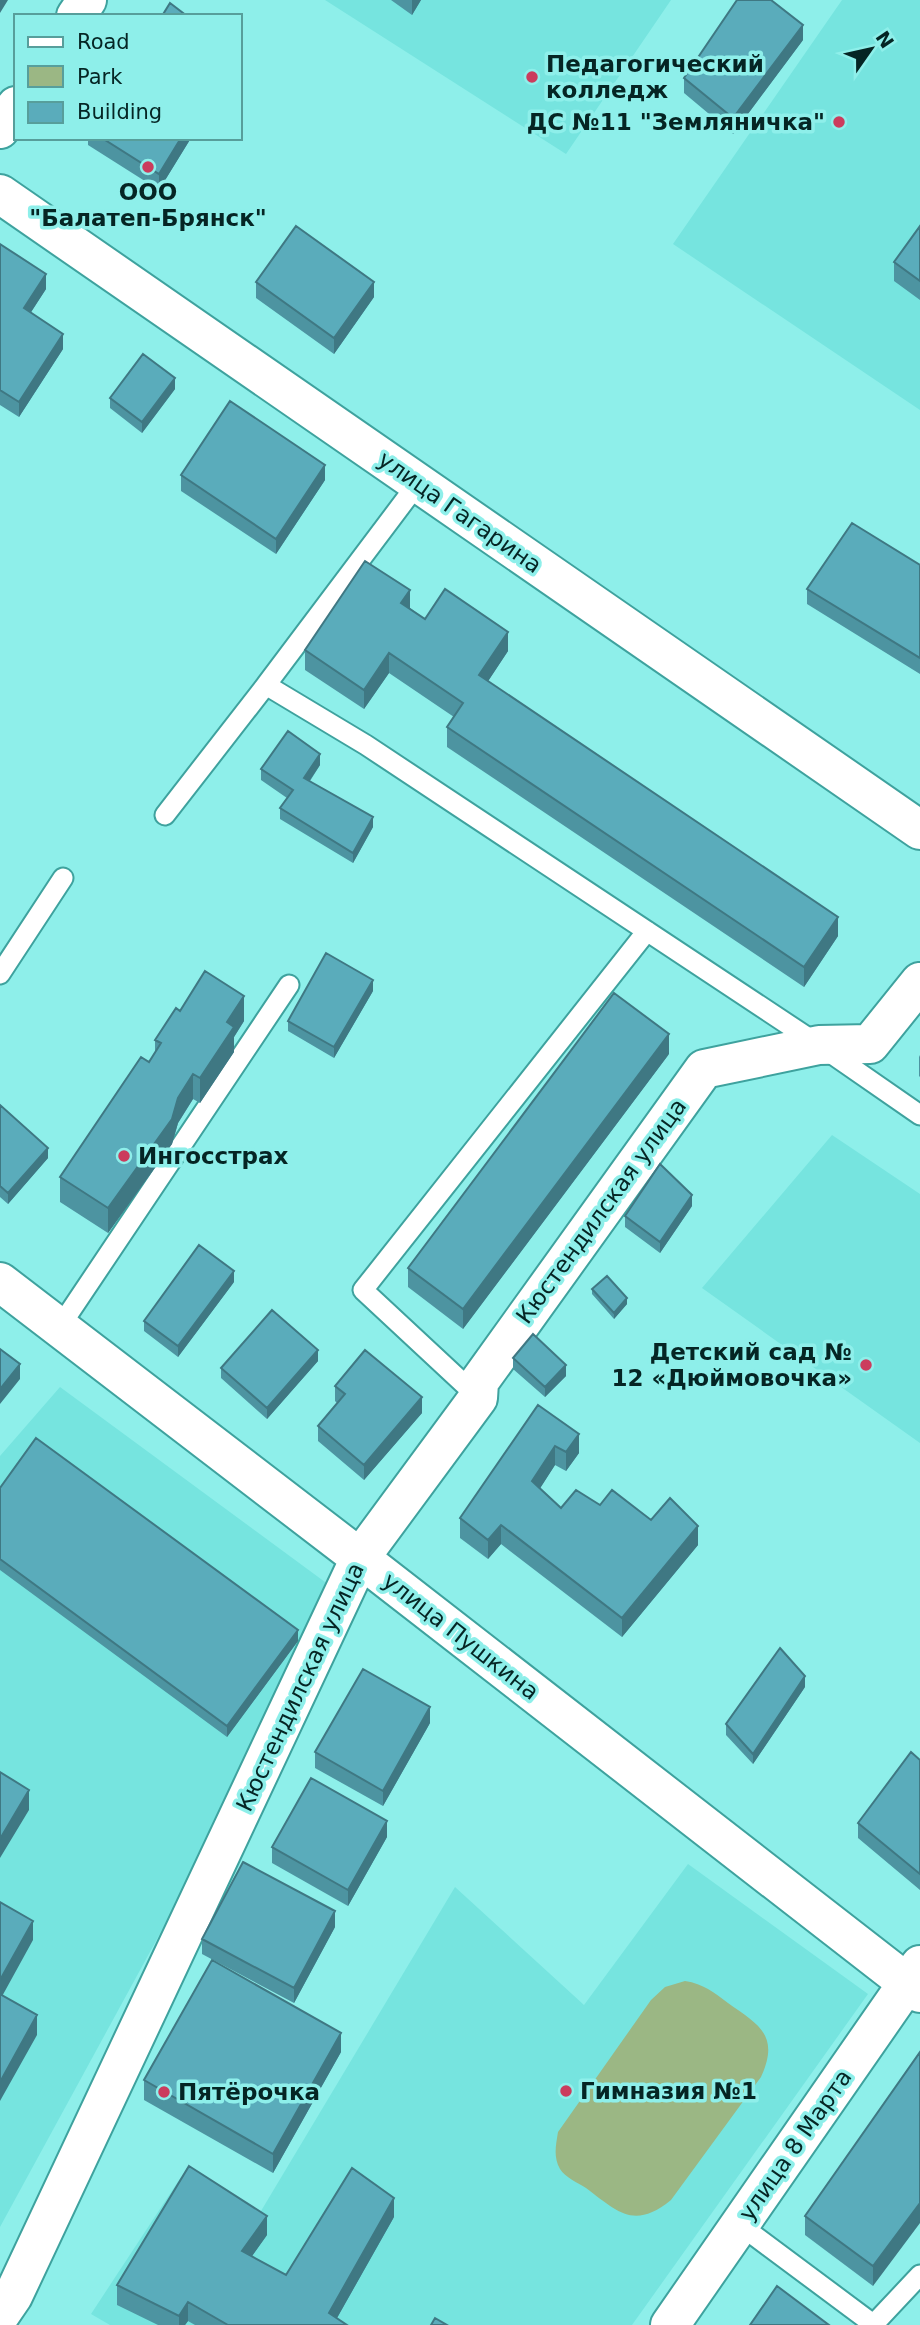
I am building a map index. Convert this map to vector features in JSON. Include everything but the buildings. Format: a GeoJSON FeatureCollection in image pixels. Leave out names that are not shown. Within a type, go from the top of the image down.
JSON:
{"type":"FeatureCollection","features":[{"type":"Feature","properties":{"kind":"street"},"geometry":{"type":"LineString","coordinates":[[0,129],[14,109]]}},
{"type":"Feature","properties":{"kind":"street","name":"улица Гагарина"},"geometry":{"type":"LineString","coordinates":[[0,194],[920,830]]}},
{"type":"Feature","properties":{"kind":"street","name":"Кюстендилская улица"},"geometry":{"type":"LineString","coordinates":[[0,2315],[13,2296],[360,1558],[478,1398],[479,1382],[704,1069],[819,1045],[870,1044],[920,982]]}},
{"type":"Feature","properties":{"kind":"street","name":"улица Пушкина"},"geometry":{"type":"LineString","coordinates":[[0,1283],[916,1980]]}},
{"type":"Feature","properties":{"kind":"street","name":"улица 8 Марта"},"geometry":{"type":"LineString","coordinates":[[670,2325],[916,1980]]}},
{"type":"Feature","properties":{"kind":"lane"},"geometry":{"type":"LineString","coordinates":[[165,815],[418,483]]}},
{"type":"Feature","properties":{"kind":"lane"},"geometry":{"type":"LineString","coordinates":[[265,685],[366,745],[819,1045],[920,1115]]}},
{"type":"Feature","properties":{"kind":"lane"},"geometry":{"type":"LineString","coordinates":[[0,974],[63,878]]}},
{"type":"Feature","properties":{"kind":"lane"},"geometry":{"type":"LineString","coordinates":[[478,1398],[363,1290],[647,931]]}},
{"type":"Feature","properties":{"kind":"lane"},"geometry":{"type":"LineString","coordinates":[[59,1328],[289,985]]}},
{"type":"Feature","properties":{"kind":"lane"},"geometry":{"type":"LineString","coordinates":[[740,2225],[873,2325],[920,2275]]}},
{"type":"Feature","properties":{"kind":"shaded area","name":"Педагогический колледж"},"geometry":{"type":"Polygon","coordinates":[[[325,0],[671,0],[566,154],[325,0]]]}},
{"type":"Feature","properties":{"kind":"shaded area","name":"ДС №11 \"Земляничка\""},"geometry":{"type":"Polygon","coordinates":[[[842,0],[920,0],[920,410],[673,244],[842,0]]]}},
{"type":"Feature","properties":{"kind":"shaded area","name":"Детский сад № 12 «Дюймовочка»"},"geometry":{"type":"Polygon","coordinates":[[[832,1135],[920,1194],[920,1443],[702,1288],[832,1135]]]}},
{"type":"Feature","properties":{"kind":"shaded area"},"geometry":{"type":"Polygon","coordinates":[[[60,1387],[344,1596],[0,2227],[0,1456],[60,1387]]]}},
{"type":"Feature","properties":{"kind":"shaded area","name":"Гимназия №1"},"geometry":{"type":"Polygon","coordinates":[[[688,1864],[868,1994],[632,2325],[110,2325],[91,2314],[181,2177],[258,2216],[455,1887],[584,2005],[688,1864]]]}},
{"type":"Feature","properties":{"kind":"green space"},"geometry":{"type":"Polygon","coordinates":[[[685,1981],[708,1989],[757,2025],[767,2041],[766,2063],[761,2077],[671,2200],[647,2214],[627,2214],[562,2172],[556,2155],[558,2132],[651,2000],[665,1987],[685,1981]]]}},
{"type":"Feature","properties":{"kind":"place","name":"Педагогический колледж"},"geometry":{"type":"Point","coordinates":[532,77]}},
{"type":"Feature","properties":{"kind":"place","name":"ДС №11 \"Земляничка\""},"geometry":{"type":"Point","coordinates":[839,122]}},
{"type":"Feature","properties":{"kind":"place","name":"ООО \"Балатеп-Брянск\""},"geometry":{"type":"Point","coordinates":[148,167]}},
{"type":"Feature","properties":{"kind":"place","name":"Ингосстрах"},"geometry":{"type":"Point","coordinates":[124,1156]}},
{"type":"Feature","properties":{"kind":"place","name":"Детский сад № 12 «Дюймовочка»"},"geometry":{"type":"Point","coordinates":[866,1365]}},
{"type":"Feature","properties":{"kind":"place","name":"Гимназия №1"},"geometry":{"type":"Point","coordinates":[566,2091]}},
{"type":"Feature","properties":{"kind":"place","name":"Пятёрочка"},"geometry":{"type":"Point","coordinates":[164,2092]}}]}
